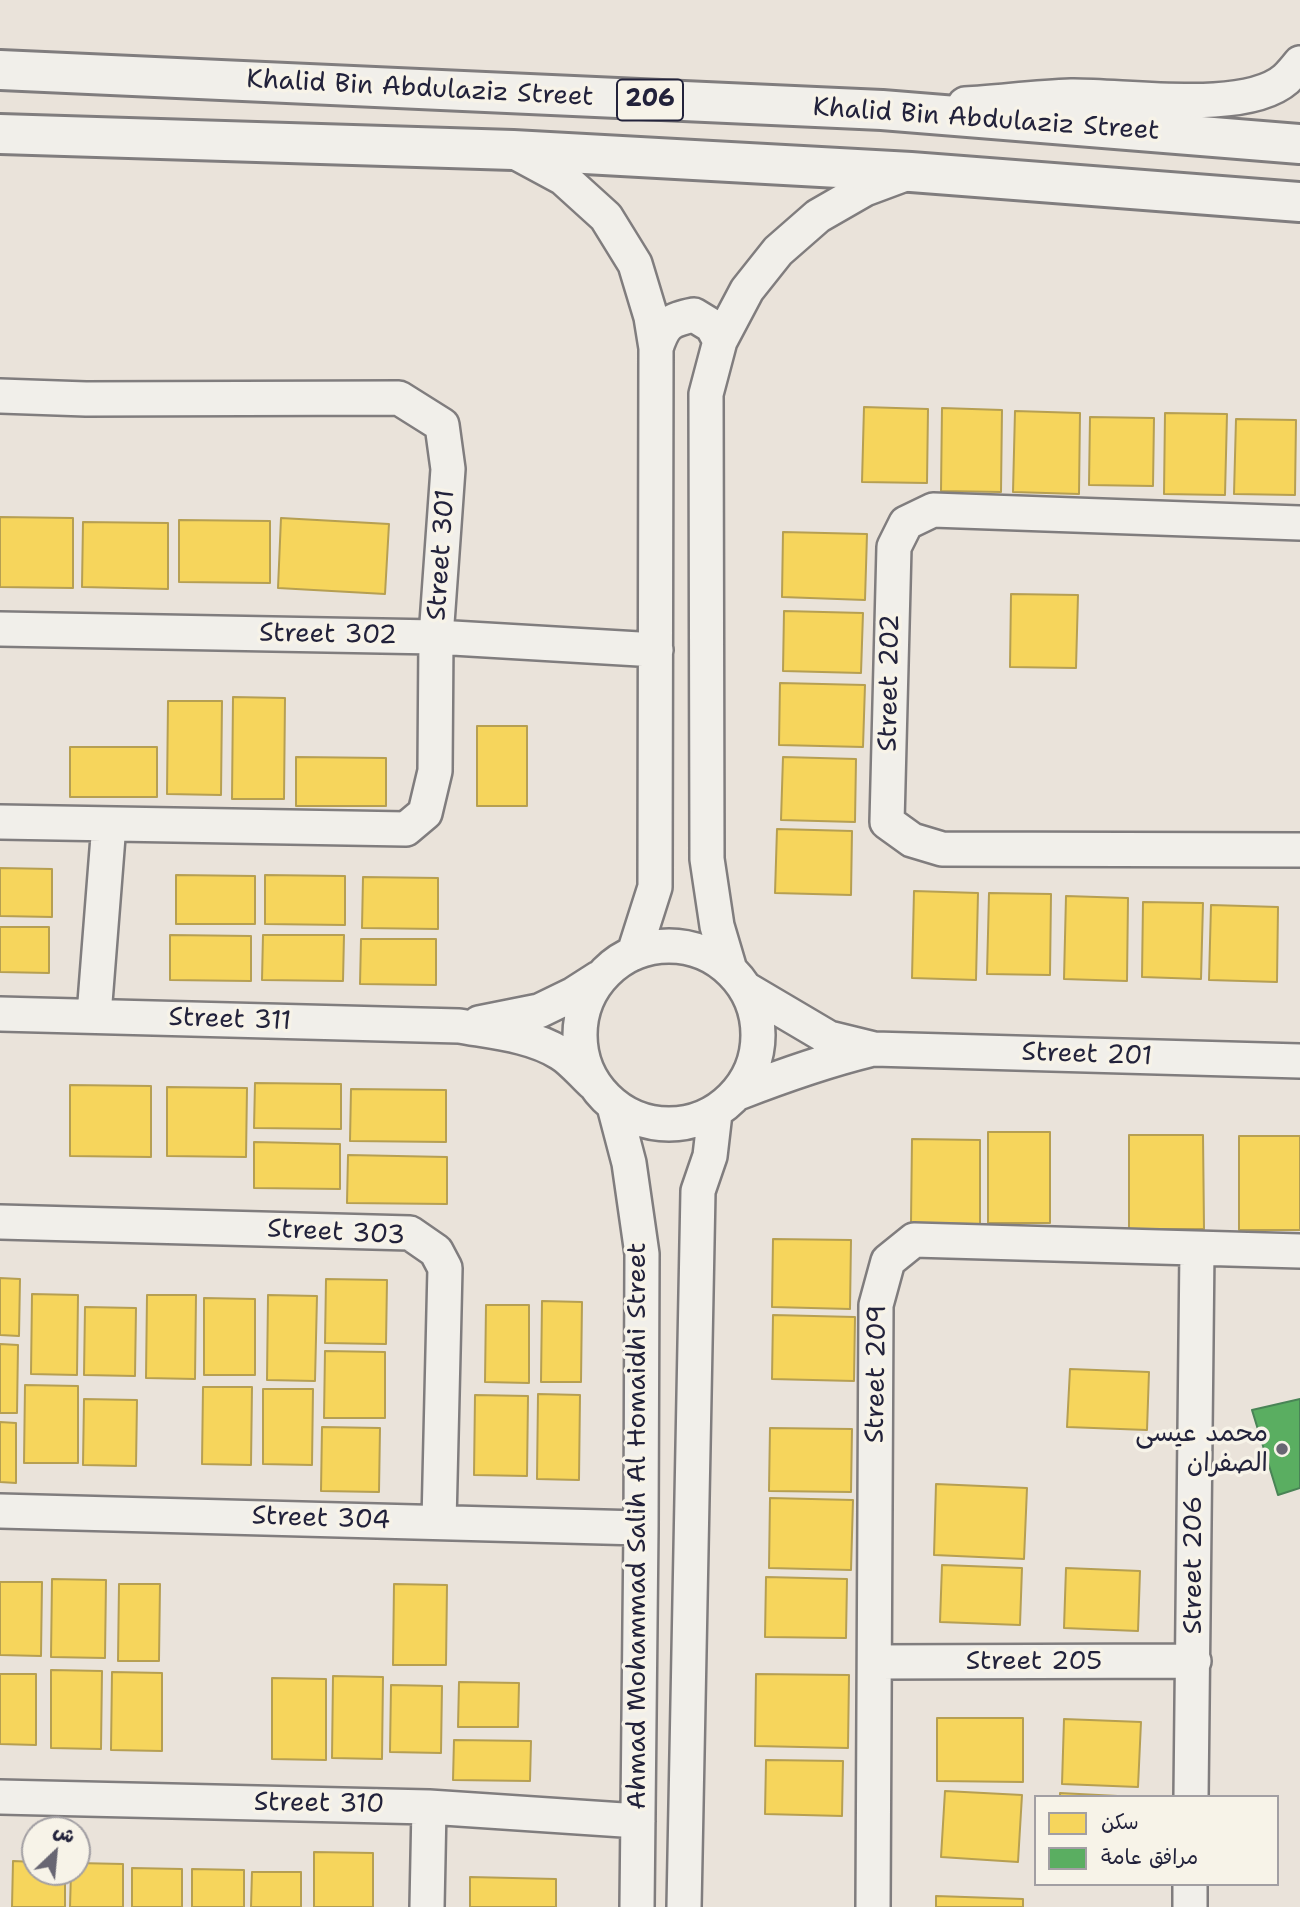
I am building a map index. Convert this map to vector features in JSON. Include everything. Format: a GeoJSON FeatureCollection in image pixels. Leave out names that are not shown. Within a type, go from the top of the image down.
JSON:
{"type":"FeatureCollection","features":[{"type":"Feature","properties":{"kind":"main road","name":"Khalid Bin Abdulaziz Street"},"geometry":{"type":"LineString","coordinates":[[0,70],[882,110],[1300,144]]}},
{"type":"Feature","properties":{"kind":"main road","name":"206"},"geometry":{"type":"LineString","coordinates":[[0,134],[513,150],[911,172],[1300,202]]}},
{"type":"Feature","properties":{"kind":"street"},"geometry":{"type":"LineString","coordinates":[[882,110],[1072,96],[1215,101],[1266,91],[1285,80],[1300,63]]}},
{"type":"Feature","properties":{"kind":"street"},"geometry":{"type":"LineString","coordinates":[[513,150],[563,178],[606,217],[635,264],[652,317],[656,348],[655,887],[634,953]]}},
{"type":"Feature","properties":{"kind":"street"},"geometry":{"type":"LineString","coordinates":[[738,979],[704,953],[686,947],[655,947],[634,953],[600,978],[584,1005],[579,1025],[582,1056],[604,1095],[635,1118],[675,1125],[727,1103],[752,1070],[759,1039],[757,1018],[717,926],[707,859],[706,394],[720,341],[747,290],[778,251],[818,216],[865,189],[911,172]]}},
{"type":"Feature","properties":{"kind":"street"},"geometry":{"type":"LineString","coordinates":[[656,348],[662,330],[676,318],[694,315],[712,326],[720,341]]}},
{"type":"Feature","properties":{"kind":"street","name":"Street 301"},"geometry":{"type":"LineString","coordinates":[[0,396],[86,400],[399,398],[442,425],[448,469],[436,637],[435,771],[425,813],[406,829],[0,822]]}},
{"type":"Feature","properties":{"kind":"street","name":"Street 202"},"geometry":{"type":"LineString","coordinates":[[1300,523],[933,510],[906,523],[894,547],[887,822],[912,841],[942,849],[1300,850]]}},
{"type":"Feature","properties":{"kind":"street","name":"Street 302"},"geometry":{"type":"LineString","coordinates":[[0,629],[436,637],[656,650]]}},
{"type":"Feature","properties":{"kind":"street"},"geometry":{"type":"LineString","coordinates":[[94,1016],[109,824]]}},
{"type":"Feature","properties":{"kind":"street","name":"Street 311"},"geometry":{"type":"LineString","coordinates":[[460,1026],[539,1011],[575,994],[600,978]]}},
{"type":"Feature","properties":{"kind":"street","name":"Street 201"},"geometry":{"type":"LineString","coordinates":[[738,979],[829,1038],[874,1049],[1300,1061]]}},
{"type":"Feature","properties":{"kind":"street","name":"Street 311"},"geometry":{"type":"LineString","coordinates":[[0,1014],[460,1026],[508,1034],[562,1054],[604,1095]]}},
{"type":"Feature","properties":{"kind":"street","name":"Street 201"},"geometry":{"type":"LineString","coordinates":[[727,1103],[792,1072],[874,1049]]}},
{"type":"Feature","properties":{"kind":"street","name":"Ahmad Mohammad Salih Al Homaidhi Street"},"geometry":{"type":"LineString","coordinates":[[604,1095],[629,1163],[642,1254],[642,1528],[636,1907]]}},
{"type":"Feature","properties":{"kind":"street","name":"Ahmad Mohammad Salih Al Homaidhi Street"},"geometry":{"type":"LineString","coordinates":[[684,1907],[698,1191],[727,1103]]}},
{"type":"Feature","properties":{"kind":"street","name":"Street 303"},"geometry":{"type":"LineString","coordinates":[[0,1222],[410,1233],[419,1239],[436,1251],[445,1268],[439,1522]]}},
{"type":"Feature","properties":{"kind":"street","name":"Street 209"},"geometry":{"type":"LineString","coordinates":[[873,1907],[876,1305],[888,1261],[914,1240],[1300,1251]]}},
{"type":"Feature","properties":{"kind":"street","name":"Street 206"},"geometry":{"type":"LineString","coordinates":[[1191,1795],[1197,1249]]}},
{"type":"Feature","properties":{"kind":"street","name":"Street 304"},"geometry":{"type":"LineString","coordinates":[[0,1511],[642,1528]]}},
{"type":"Feature","properties":{"kind":"street","name":"Street 205"},"geometry":{"type":"LineString","coordinates":[[875,1662],[1194,1661]]}},
{"type":"Feature","properties":{"kind":"street","name":"Street 310"},"geometry":{"type":"LineString","coordinates":[[0,1797],[429,1807],[638,1821]]}},
{"type":"Feature","properties":{"kind":"street"},"geometry":{"type":"LineString","coordinates":[[427,1907],[429,1807]]}},
{"type":"Feature","properties":{"kind":"street"},"geometry":{"type":"LineString","coordinates":[[1190,1886],[1190,1907]]}},
{"type":"Feature","properties":{"kind":"building: سكن"},"geometry":{"type":"Polygon","coordinates":[[[864,407],[928,409],[927,483],[862,482],[864,407]]]}},
{"type":"Feature","properties":{"kind":"building: سكن"},"geometry":{"type":"Polygon","coordinates":[[[942,408],[1002,410],[1001,492],[941,491],[942,408]]]}},
{"type":"Feature","properties":{"kind":"building: سكن"},"geometry":{"type":"Polygon","coordinates":[[[1015,411],[1080,413],[1079,494],[1013,492],[1015,411]]]}},
{"type":"Feature","properties":{"kind":"building: سكن"},"geometry":{"type":"Polygon","coordinates":[[[1165,413],[1227,414],[1225,495],[1164,494],[1165,413]]]}},
{"type":"Feature","properties":{"kind":"building: سكن"},"geometry":{"type":"Polygon","coordinates":[[[1090,417],[1154,418],[1153,486],[1089,485],[1090,417]]]}},
{"type":"Feature","properties":{"kind":"building: سكن"},"geometry":{"type":"Polygon","coordinates":[[[1236,419],[1296,420],[1295,495],[1234,494],[1236,419]]]}},
{"type":"Feature","properties":{"kind":"building: سكن"},"geometry":{"type":"Polygon","coordinates":[[[0,517],[73,518],[73,588],[0,587],[0,517]]]}},
{"type":"Feature","properties":{"kind":"building: سكن"},"geometry":{"type":"Polygon","coordinates":[[[281,518],[389,524],[385,594],[278,588],[281,518]]]}},
{"type":"Feature","properties":{"kind":"building: سكن"},"geometry":{"type":"Polygon","coordinates":[[[179,520],[270,521],[270,583],[179,582],[179,520]]]}},
{"type":"Feature","properties":{"kind":"building: سكن"},"geometry":{"type":"Polygon","coordinates":[[[83,522],[168,523],[168,589],[82,587],[83,522]]]}},
{"type":"Feature","properties":{"kind":"building: سكن"},"geometry":{"type":"Polygon","coordinates":[[[783,532],[867,534],[865,600],[782,597],[783,532]]]}},
{"type":"Feature","properties":{"kind":"building: سكن"},"geometry":{"type":"Polygon","coordinates":[[[1011,594],[1078,595],[1076,668],[1010,667],[1011,594]]]}},
{"type":"Feature","properties":{"kind":"building: سكن"},"geometry":{"type":"Polygon","coordinates":[[[784,611],[863,613],[861,673],[783,671],[784,611]]]}},
{"type":"Feature","properties":{"kind":"building: سكن"},"geometry":{"type":"Polygon","coordinates":[[[780,683],[865,685],[863,747],[779,745],[780,683]]]}},
{"type":"Feature","properties":{"kind":"building: سكن"},"geometry":{"type":"Polygon","coordinates":[[[233,697],[285,698],[284,799],[232,799],[233,697]]]}},
{"type":"Feature","properties":{"kind":"building: سكن"},"geometry":{"type":"Polygon","coordinates":[[[168,701],[222,701],[221,795],[167,794],[168,701]]]}},
{"type":"Feature","properties":{"kind":"building: سكن"},"geometry":{"type":"Polygon","coordinates":[[[477,726],[527,726],[527,806],[477,806],[477,726]]]}},
{"type":"Feature","properties":{"kind":"building: سكن"},"geometry":{"type":"Polygon","coordinates":[[[70,747],[157,747],[157,797],[70,797],[70,747]]]}},
{"type":"Feature","properties":{"kind":"building: سكن"},"geometry":{"type":"Polygon","coordinates":[[[296,757],[386,758],[386,806],[296,806],[296,757]]]}},
{"type":"Feature","properties":{"kind":"building: سكن"},"geometry":{"type":"Polygon","coordinates":[[[783,757],[856,759],[855,822],[781,820],[783,757]]]}},
{"type":"Feature","properties":{"kind":"building: سكن"},"geometry":{"type":"Polygon","coordinates":[[[777,829],[852,831],[851,895],[775,893],[777,829]]]}},
{"type":"Feature","properties":{"kind":"building: سكن"},"geometry":{"type":"Polygon","coordinates":[[[0,868],[52,869],[52,917],[0,916],[0,868]]]}},
{"type":"Feature","properties":{"kind":"building: سكن"},"geometry":{"type":"Polygon","coordinates":[[[176,875],[255,876],[255,924],[176,924],[176,875]]]}},
{"type":"Feature","properties":{"kind":"building: سكن"},"geometry":{"type":"Polygon","coordinates":[[[265,875],[345,876],[345,925],[265,924],[265,875]]]}},
{"type":"Feature","properties":{"kind":"building: سكن"},"geometry":{"type":"Polygon","coordinates":[[[363,877],[438,878],[438,929],[362,928],[363,877]]]}},
{"type":"Feature","properties":{"kind":"building: سكن"},"geometry":{"type":"Polygon","coordinates":[[[914,891],[978,893],[976,980],[912,978],[914,891]]]}},
{"type":"Feature","properties":{"kind":"building: سكن"},"geometry":{"type":"Polygon","coordinates":[[[989,893],[1051,894],[1050,975],[987,974],[989,893]]]}},
{"type":"Feature","properties":{"kind":"building: سكن"},"geometry":{"type":"Polygon","coordinates":[[[1066,896],[1128,898],[1127,981],[1064,979],[1066,896]]]}},
{"type":"Feature","properties":{"kind":"building: سكن"},"geometry":{"type":"Polygon","coordinates":[[[1143,902],[1203,903],[1201,979],[1142,977],[1143,902]]]}},
{"type":"Feature","properties":{"kind":"building: سكن"},"geometry":{"type":"Polygon","coordinates":[[[1211,905],[1278,907],[1277,982],[1209,980],[1211,905]]]}},
{"type":"Feature","properties":{"kind":"building: سكن"},"geometry":{"type":"Polygon","coordinates":[[[0,927],[49,927],[49,973],[0,972],[0,927]]]}},
{"type":"Feature","properties":{"kind":"building: سكن"},"geometry":{"type":"Polygon","coordinates":[[[170,935],[251,936],[251,981],[170,980],[170,935]]]}},
{"type":"Feature","properties":{"kind":"building: سكن"},"geometry":{"type":"Polygon","coordinates":[[[263,935],[344,935],[343,981],[262,980],[263,935]]]}},
{"type":"Feature","properties":{"kind":"building: سكن"},"geometry":{"type":"Polygon","coordinates":[[[361,939],[436,939],[436,985],[360,984],[361,939]]]}},
{"type":"Feature","properties":{"kind":"building: سكن"},"geometry":{"type":"Polygon","coordinates":[[[255,1083],[341,1084],[341,1129],[254,1128],[255,1083]]]}},
{"type":"Feature","properties":{"kind":"building: سكن"},"geometry":{"type":"Polygon","coordinates":[[[70,1085],[151,1086],[151,1157],[70,1156],[70,1085]]]}},
{"type":"Feature","properties":{"kind":"building: سكن"},"geometry":{"type":"Polygon","coordinates":[[[167,1087],[247,1088],[246,1157],[167,1156],[167,1087]]]}},
{"type":"Feature","properties":{"kind":"building: سكن"},"geometry":{"type":"Polygon","coordinates":[[[351,1089],[446,1090],[446,1142],[350,1141],[351,1089]]]}},
{"type":"Feature","properties":{"kind":"building: سكن"},"geometry":{"type":"Polygon","coordinates":[[[988,1132],[1050,1132],[1050,1223],[988,1223],[988,1132]]]}},
{"type":"Feature","properties":{"kind":"building: سكن"},"geometry":{"type":"Polygon","coordinates":[[[1129,1135],[1203,1135],[1204,1229],[1129,1229],[1129,1135]]]}},
{"type":"Feature","properties":{"kind":"building: سكن"},"geometry":{"type":"Polygon","coordinates":[[[1239,1136],[1300,1136],[1300,1230],[1239,1230],[1239,1136]]]}},
{"type":"Feature","properties":{"kind":"building: سكن"},"geometry":{"type":"Polygon","coordinates":[[[912,1139],[980,1140],[980,1224],[911,1223],[912,1139]]]}},
{"type":"Feature","properties":{"kind":"building: سكن"},"geometry":{"type":"Polygon","coordinates":[[[254,1142],[340,1144],[340,1189],[254,1188],[254,1142]]]}},
{"type":"Feature","properties":{"kind":"building: سكن"},"geometry":{"type":"Polygon","coordinates":[[[348,1155],[447,1157],[447,1204],[347,1203],[348,1155]]]}},
{"type":"Feature","properties":{"kind":"building: سكن"},"geometry":{"type":"Polygon","coordinates":[[[773,1239],[851,1240],[850,1309],[772,1307],[773,1239]]]}},
{"type":"Feature","properties":{"kind":"building: سكن"},"geometry":{"type":"Polygon","coordinates":[[[0,1278],[20,1279],[19,1336],[0,1335],[0,1278]]]}},
{"type":"Feature","properties":{"kind":"building: سكن"},"geometry":{"type":"Polygon","coordinates":[[[326,1279],[387,1280],[386,1344],[325,1343],[326,1279]]]}},
{"type":"Feature","properties":{"kind":"building: سكن"},"geometry":{"type":"Polygon","coordinates":[[[32,1294],[78,1295],[77,1375],[31,1374],[32,1294]]]}},
{"type":"Feature","properties":{"kind":"building: سكن"},"geometry":{"type":"Polygon","coordinates":[[[147,1295],[196,1295],[195,1379],[146,1378],[147,1295]]]}},
{"type":"Feature","properties":{"kind":"building: سكن"},"geometry":{"type":"Polygon","coordinates":[[[268,1295],[317,1296],[315,1381],[267,1380],[268,1295]]]}},
{"type":"Feature","properties":{"kind":"building: سكن"},"geometry":{"type":"Polygon","coordinates":[[[204,1298],[255,1299],[255,1375],[204,1375],[204,1298]]]}},
{"type":"Feature","properties":{"kind":"building: سكن"},"geometry":{"type":"Polygon","coordinates":[[[542,1301],[582,1302],[581,1382],[541,1382],[542,1301]]]}},
{"type":"Feature","properties":{"kind":"building: سكن"},"geometry":{"type":"Polygon","coordinates":[[[486,1305],[529,1305],[529,1383],[485,1382],[486,1305]]]}},
{"type":"Feature","properties":{"kind":"building: سكن"},"geometry":{"type":"Polygon","coordinates":[[[85,1307],[136,1308],[135,1376],[84,1375],[85,1307]]]}},
{"type":"Feature","properties":{"kind":"building: سكن"},"geometry":{"type":"Polygon","coordinates":[[[773,1315],[855,1317],[854,1381],[772,1379],[773,1315]]]}},
{"type":"Feature","properties":{"kind":"building: سكن"},"geometry":{"type":"Polygon","coordinates":[[[0,1344],[18,1345],[17,1413],[0,1413],[0,1344]]]}},
{"type":"Feature","properties":{"kind":"building: سكن"},"geometry":{"type":"Polygon","coordinates":[[[325,1351],[385,1352],[385,1418],[324,1418],[325,1351]]]}},
{"type":"Feature","properties":{"kind":"building: سكن"},"geometry":{"type":"Polygon","coordinates":[[[1070,1369],[1149,1372],[1147,1430],[1067,1427],[1070,1369]]]}},
{"type":"Feature","properties":{"kind":"building: سكن"},"geometry":{"type":"Polygon","coordinates":[[[25,1385],[78,1386],[78,1463],[24,1463],[25,1385]]]}},
{"type":"Feature","properties":{"kind":"building: سكن"},"geometry":{"type":"Polygon","coordinates":[[[203,1387],[252,1387],[251,1465],[202,1464],[203,1387]]]}},
{"type":"Feature","properties":{"kind":"building: سكن"},"geometry":{"type":"Polygon","coordinates":[[[263,1389],[313,1389],[312,1465],[263,1464],[263,1389]]]}},
{"type":"Feature","properties":{"kind":"building: سكن"},"geometry":{"type":"Polygon","coordinates":[[[538,1394],[580,1395],[579,1480],[537,1479],[538,1394]]]}},
{"type":"Feature","properties":{"kind":"building: سكن"},"geometry":{"type":"Polygon","coordinates":[[[475,1395],[528,1396],[527,1476],[474,1475],[475,1395]]]}},
{"type":"Feature","properties":{"kind":"building: سكن"},"geometry":{"type":"Polygon","coordinates":[[[84,1399],[137,1400],[136,1466],[83,1465],[84,1399]]]}},
{"type":"Feature","properties":{"kind":"building: سكن"},"geometry":{"type":"Polygon","coordinates":[[[0,1422],[16,1423],[16,1483],[0,1482],[0,1422]]]}},
{"type":"Feature","properties":{"kind":"building: سكن"},"geometry":{"type":"Polygon","coordinates":[[[322,1427],[380,1428],[379,1492],[321,1491],[322,1427]]]}},
{"type":"Feature","properties":{"kind":"building: سكن"},"geometry":{"type":"Polygon","coordinates":[[[770,1428],[852,1429],[851,1492],[769,1491],[770,1428]]]}},
{"type":"Feature","properties":{"kind":"building: سكن"},"geometry":{"type":"Polygon","coordinates":[[[936,1484],[1027,1488],[1024,1559],[934,1555],[936,1484]]]}},
{"type":"Feature","properties":{"kind":"building: سكن"},"geometry":{"type":"Polygon","coordinates":[[[770,1498],[853,1500],[851,1570],[769,1568],[770,1498]]]}},
{"type":"Feature","properties":{"kind":"building: سكن"},"geometry":{"type":"Polygon","coordinates":[[[942,1565],[1022,1568],[1020,1625],[940,1622],[942,1565]]]}},
{"type":"Feature","properties":{"kind":"building: سكن"},"geometry":{"type":"Polygon","coordinates":[[[1066,1568],[1140,1571],[1138,1631],[1064,1628],[1066,1568]]]}},
{"type":"Feature","properties":{"kind":"building: سكن"},"geometry":{"type":"Polygon","coordinates":[[[766,1577],[847,1579],[846,1638],[765,1637],[766,1577]]]}},
{"type":"Feature","properties":{"kind":"building: سكن"},"geometry":{"type":"Polygon","coordinates":[[[52,1579],[106,1580],[105,1658],[51,1657],[52,1579]]]}},
{"type":"Feature","properties":{"kind":"building: سكن"},"geometry":{"type":"Polygon","coordinates":[[[0,1582],[42,1582],[41,1656],[0,1655],[0,1582]]]}},
{"type":"Feature","properties":{"kind":"building: سكن"},"geometry":{"type":"Polygon","coordinates":[[[119,1584],[160,1584],[159,1661],[118,1661],[119,1584]]]}},
{"type":"Feature","properties":{"kind":"building: سكن"},"geometry":{"type":"Polygon","coordinates":[[[394,1584],[447,1585],[446,1665],[393,1665],[394,1584]]]}},
{"type":"Feature","properties":{"kind":"building: سكن"},"geometry":{"type":"Polygon","coordinates":[[[51,1670],[102,1671],[101,1749],[51,1748],[51,1670]]]}},
{"type":"Feature","properties":{"kind":"building: سكن"},"geometry":{"type":"Polygon","coordinates":[[[112,1672],[162,1673],[162,1751],[111,1750],[112,1672]]]}},
{"type":"Feature","properties":{"kind":"building: سكن"},"geometry":{"type":"Polygon","coordinates":[[[0,1674],[36,1674],[36,1745],[0,1744],[0,1674]]]}},
{"type":"Feature","properties":{"kind":"building: سكن"},"geometry":{"type":"Polygon","coordinates":[[[756,1674],[849,1675],[848,1748],[755,1746],[756,1674]]]}},
{"type":"Feature","properties":{"kind":"building: سكن"},"geometry":{"type":"Polygon","coordinates":[[[333,1676],[383,1677],[382,1759],[332,1758],[333,1676]]]}},
{"type":"Feature","properties":{"kind":"building: سكن"},"geometry":{"type":"Polygon","coordinates":[[[272,1678],[326,1679],[326,1760],[272,1759],[272,1678]]]}},
{"type":"Feature","properties":{"kind":"building: سكن"},"geometry":{"type":"Polygon","coordinates":[[[459,1682],[519,1683],[518,1727],[458,1727],[459,1682]]]}},
{"type":"Feature","properties":{"kind":"building: سكن"},"geometry":{"type":"Polygon","coordinates":[[[391,1685],[442,1686],[441,1753],[390,1752],[391,1685]]]}},
{"type":"Feature","properties":{"kind":"building: سكن"},"geometry":{"type":"Polygon","coordinates":[[[937,1718],[1023,1718],[1023,1782],[937,1781],[937,1718]]]}},
{"type":"Feature","properties":{"kind":"building: سكن"},"geometry":{"type":"Polygon","coordinates":[[[1064,1719],[1141,1722],[1138,1787],[1062,1784],[1064,1719]]]}},
{"type":"Feature","properties":{"kind":"building: سكن"},"geometry":{"type":"Polygon","coordinates":[[[454,1740],[531,1741],[530,1781],[453,1780],[454,1740]]]}},
{"type":"Feature","properties":{"kind":"building: سكن"},"geometry":{"type":"Polygon","coordinates":[[[766,1760],[843,1761],[842,1816],[765,1814],[766,1760]]]}},
{"type":"Feature","properties":{"kind":"building: سكن"},"geometry":{"type":"Polygon","coordinates":[[[945,1791],[1022,1795],[1018,1862],[941,1857],[945,1791]]]}},
{"type":"Feature","properties":{"kind":"building: سكن"},"geometry":{"type":"Polygon","coordinates":[[[1060,1793],[1098,1795],[1060,1795],[1060,1793]]]}},
{"type":"Feature","properties":{"kind":"building: سكن"},"geometry":{"type":"Polygon","coordinates":[[[314,1852],[373,1853],[373,1907],[314,1907],[314,1852]]]}},
{"type":"Feature","properties":{"kind":"building: سكن"},"geometry":{"type":"Polygon","coordinates":[[[13,1861],[21,1861],[21,1886],[65,1886],[65,1907],[12,1907],[13,1861]]]}},
{"type":"Feature","properties":{"kind":"building: سكن"},"geometry":{"type":"Polygon","coordinates":[[[91,1863],[123,1864],[123,1907],[70,1907],[71,1886],[91,1886],[91,1863]]]}},
{"type":"Feature","properties":{"kind":"building: سكن"},"geometry":{"type":"Polygon","coordinates":[[[132,1868],[182,1869],[182,1907],[132,1907],[132,1868]]]}},
{"type":"Feature","properties":{"kind":"building: سكن"},"geometry":{"type":"Polygon","coordinates":[[[192,1869],[244,1870],[244,1907],[192,1907],[192,1869]]]}},
{"type":"Feature","properties":{"kind":"building: سكن"},"geometry":{"type":"Polygon","coordinates":[[[252,1872],[301,1872],[301,1907],[251,1907],[252,1872]]]}},
{"type":"Feature","properties":{"kind":"building: سكن"},"geometry":{"type":"Polygon","coordinates":[[[470,1877],[556,1879],[556,1907],[470,1907],[470,1877]]]}},
{"type":"Feature","properties":{"kind":"building: سكن"},"geometry":{"type":"Polygon","coordinates":[[[936,1896],[1023,1899],[1023,1907],[936,1907],[936,1896]]]}},
{"type":"Feature","properties":{"kind":"building: مرافق عامة","name":"محمد عيسى الصفران"},"geometry":{"type":"Polygon","coordinates":[[[1300,1399],[1300,1488],[1278,1495],[1252,1410],[1300,1399]]]}},
{"type":"Feature","properties":{"kind":"place","name":"محمد عيسى الصفران"},"geometry":{"type":"Point","coordinates":[1282,1449]}}]}
